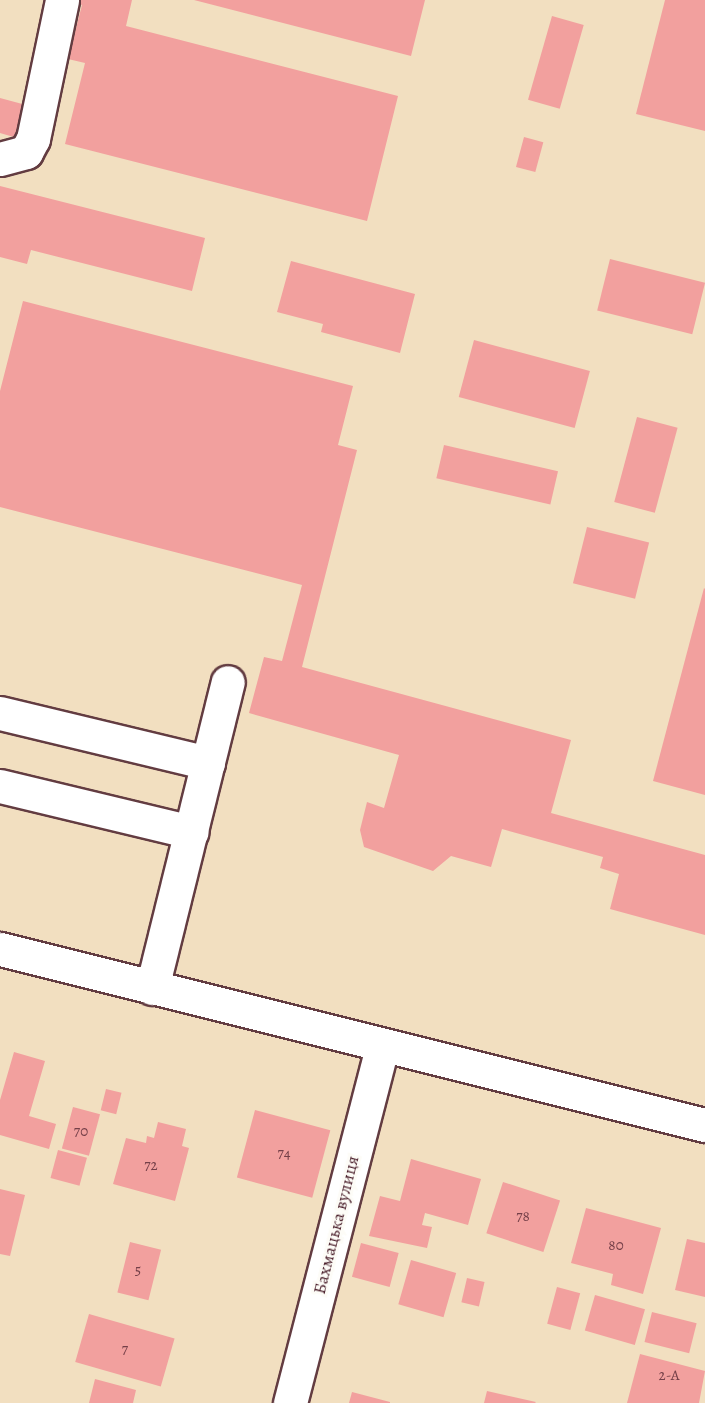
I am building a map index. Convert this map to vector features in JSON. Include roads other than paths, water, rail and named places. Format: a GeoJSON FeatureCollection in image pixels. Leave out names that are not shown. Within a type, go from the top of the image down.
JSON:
{"type":"FeatureCollection","features":[{"type":"Feature","properties":{"kind":"main road"},"geometry":{"type":"LineString","coordinates":[[0,159],[26,152],[33,139],[62,0]]}},
{"type":"Feature","properties":{"kind":"main road"},"geometry":{"type":"LineString","coordinates":[[152,988],[228,682]]}},
{"type":"Feature","properties":{"kind":"main road"},"geometry":{"type":"LineString","coordinates":[[0,713],[208,763]]}},
{"type":"Feature","properties":{"kind":"main road"},"geometry":{"type":"LineString","coordinates":[[0,786],[192,832]]}},
{"type":"Feature","properties":{"kind":"main road"},"geometry":{"type":"LineString","coordinates":[[0,949],[705,1125]]}},
{"type":"Feature","properties":{"kind":"main road","name":"Бахмацька вулиця"},"geometry":{"type":"LineString","coordinates":[[290,1403],[382,1046]]}}]}
